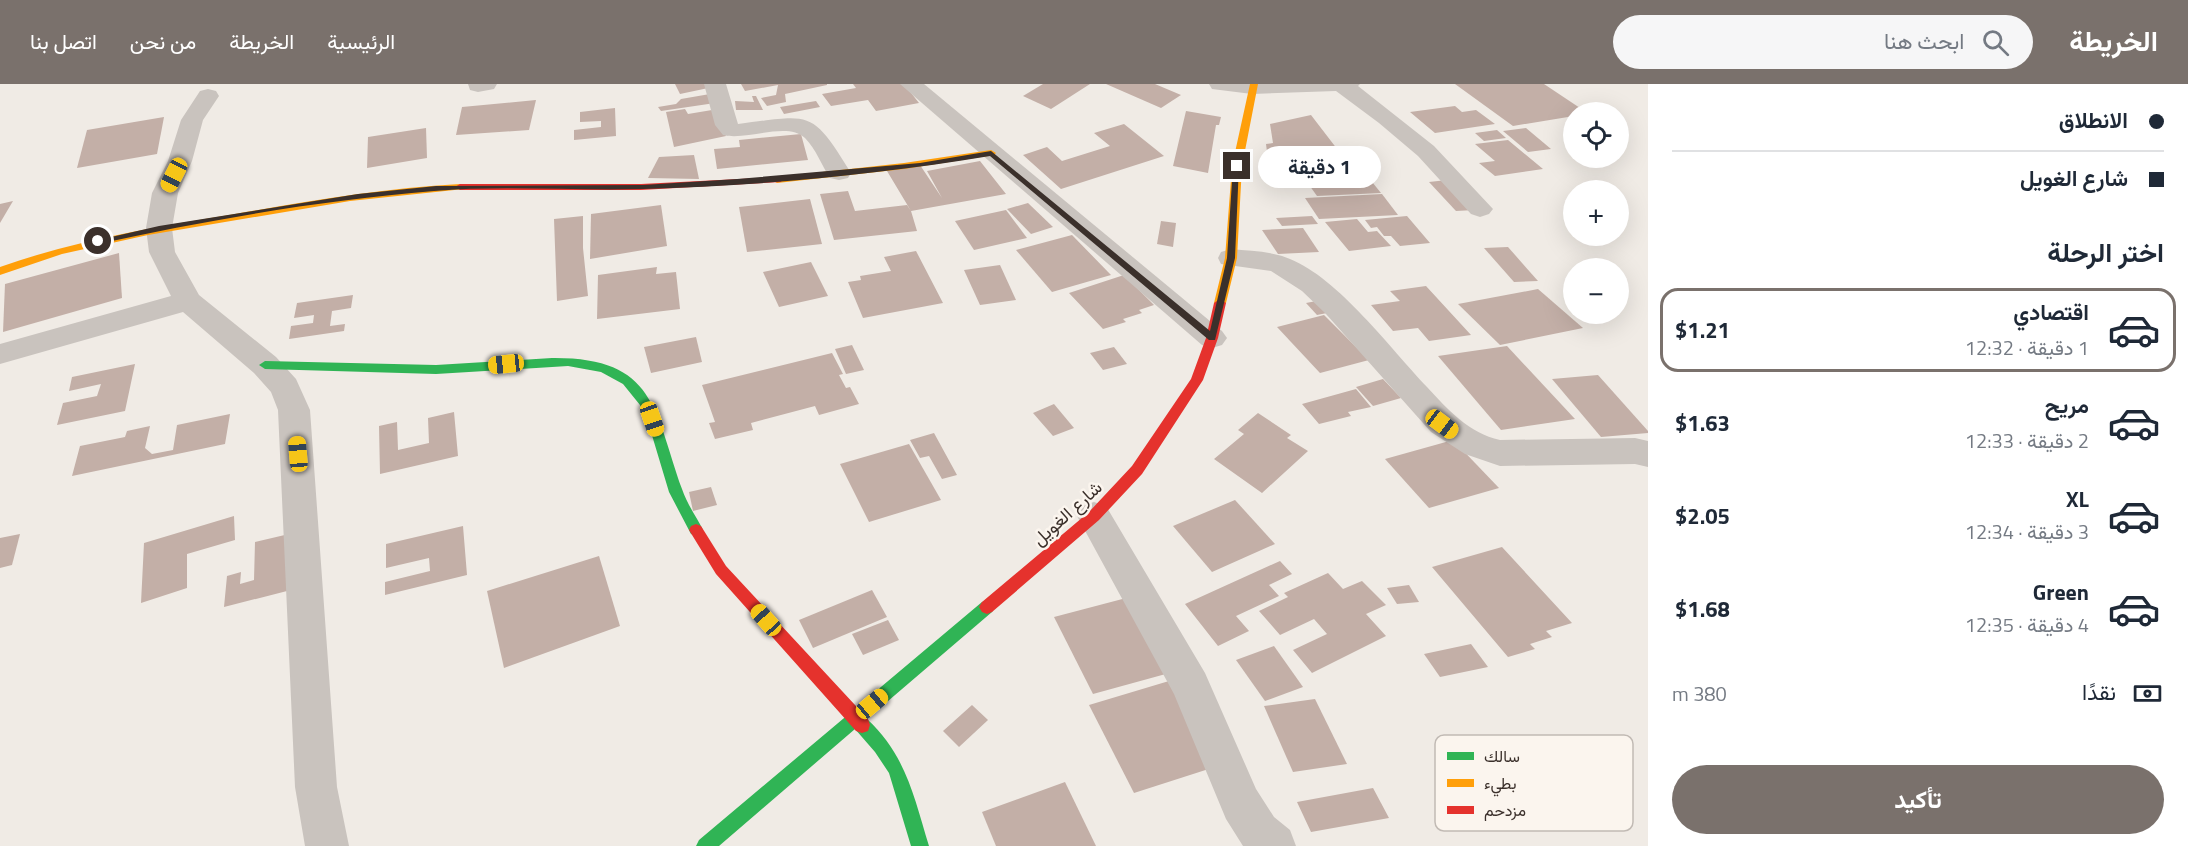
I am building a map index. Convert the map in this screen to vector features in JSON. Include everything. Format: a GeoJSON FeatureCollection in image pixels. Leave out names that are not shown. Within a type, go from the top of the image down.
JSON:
{"type":"FeatureCollection","features":[{"type":"Feature","properties":{"kind":"street"},"geometry":{"type":"LineString","coordinates":[[715,84],[727,125],[731,130],[740,131],[789,124],[801,125],[812,131],[839,173]]}},
{"type":"Feature","properties":{"kind":"street"},"geometry":{"type":"LineString","coordinates":[[911,84],[1212,338]]}},
{"type":"Feature","properties":{"kind":"street"},"geometry":{"type":"LineString","coordinates":[[1221,84],[1349,84]]}},
{"type":"Feature","properties":{"kind":"street","name":"شارع الغويل"},"geometry":{"type":"LineString","coordinates":[[705,846],[1094,516],[1137,470],[1197,380],[1212,338],[1231,258],[1237,166],[1253,85]]}},
{"type":"Feature","properties":{"kind":"street"},"geometry":{"type":"LineString","coordinates":[[1342,85],[1387,118],[1426,151],[1480,209]]}},
{"type":"Feature","properties":{"kind":"street"},"geometry":{"type":"LineString","coordinates":[[208,96],[192,120],[180,161],[165,193],[159,228],[162,252],[188,302],[265,365],[285,387],[294,410],[316,788],[327,846]]}},
{"type":"Feature","properties":{"kind":"street"},"geometry":{"type":"LineString","coordinates":[[0,271],[51,254],[159,228],[358,196],[436,188],[643,187],[839,173],[920,165],[991,153]]}},
{"type":"Feature","properties":{"kind":"street"},"geometry":{"type":"LineString","coordinates":[[1231,258],[1263,260],[1281,265],[1312,285],[1336,307],[1442,424],[1481,449],[1520,453],[1635,451],[1648,454]]}},
{"type":"Feature","properties":{"kind":"street"},"geometry":{"type":"LineString","coordinates":[[0,354],[188,302]]}},
{"type":"Feature","properties":{"kind":"street"},"geometry":{"type":"LineString","coordinates":[[265,365],[394,370],[463,369],[526,362],[585,363],[613,372],[629,381],[639,392],[652,419],[682,507],[701,540],[721,570],[881,746],[896,769],[920,846]]}},
{"type":"Feature","properties":{"kind":"street"},"geometry":{"type":"LineString","coordinates":[[1094,516],[1191,686],[1241,804],[1259,832],[1274,846]]}},
{"type":"Feature","properties":{"kind":"building"},"geometry":{"type":"Polygon","coordinates":[[[675,84],[711,84],[713,87],[680,94],[675,84]]]}},
{"type":"Feature","properties":{"kind":"building"},"geometry":{"type":"Polygon","coordinates":[[[741,84],[827,85],[785,94],[786,102],[767,106],[761,98],[776,95],[778,85],[745,91],[741,84]]]}},
{"type":"Feature","properties":{"kind":"building"},"geometry":{"type":"Polygon","coordinates":[[[853,84],[904,84],[919,103],[876,111],[868,100],[831,106],[822,94],[856,88],[853,84]]]}},
{"type":"Feature","properties":{"kind":"building"},"geometry":{"type":"Polygon","coordinates":[[[1043,84],[1090,84],[1051,109],[1023,96],[1043,84]]]}},
{"type":"Feature","properties":{"kind":"building"},"geometry":{"type":"Polygon","coordinates":[[[1106,84],[1155,84],[1181,95],[1161,108],[1106,84]]]}},
{"type":"Feature","properties":{"kind":"building"},"geometry":{"type":"Polygon","coordinates":[[[1455,84],[1544,84],[1571,102],[1563,102],[1563,118],[1513,126],[1455,84]]]}},
{"type":"Feature","properties":{"kind":"building"},"geometry":{"type":"Polygon","coordinates":[[[710,94],[715,103],[661,111],[658,107],[676,104],[681,99],[710,94]]]}},
{"type":"Feature","properties":{"kind":"building"},"geometry":{"type":"Polygon","coordinates":[[[752,96],[756,96],[763,110],[736,110],[735,101],[754,102],[752,96]]]}},
{"type":"Feature","properties":{"kind":"building"},"geometry":{"type":"Polygon","coordinates":[[[536,100],[529,130],[456,135],[462,107],[536,100]]]}},
{"type":"Feature","properties":{"kind":"building"},"geometry":{"type":"Polygon","coordinates":[[[816,101],[820,107],[784,114],[780,107],[816,101]]]}},
{"type":"Feature","properties":{"kind":"building"},"geometry":{"type":"Polygon","coordinates":[[[1455,106],[1462,112],[1476,110],[1495,124],[1435,133],[1410,112],[1455,106]]]}},
{"type":"Feature","properties":{"kind":"building"},"geometry":{"type":"Polygon","coordinates":[[[615,108],[616,136],[574,140],[574,130],[601,127],[601,121],[580,122],[580,112],[615,108]]]}},
{"type":"Feature","properties":{"kind":"building"},"geometry":{"type":"Polygon","coordinates":[[[685,109],[688,114],[712,110],[726,136],[674,147],[666,112],[685,109]]]}},
{"type":"Feature","properties":{"kind":"building"},"geometry":{"type":"Polygon","coordinates":[[[1186,111],[1221,117],[1219,125],[1216,125],[1208,173],[1173,166],[1186,111]]]}},
{"type":"Feature","properties":{"kind":"building"},"geometry":{"type":"Polygon","coordinates":[[[1311,115],[1354,171],[1311,174],[1303,161],[1313,161],[1313,155],[1287,155],[1292,177],[1270,175],[1266,144],[1273,143],[1270,124],[1311,115]]]}},
{"type":"Feature","properties":{"kind":"building"},"geometry":{"type":"Polygon","coordinates":[[[164,117],[157,154],[77,168],[87,130],[164,117]]]}},
{"type":"Feature","properties":{"kind":"building"},"geometry":{"type":"Polygon","coordinates":[[[1124,124],[1164,156],[1061,189],[1023,155],[1047,147],[1062,161],[1110,146],[1094,133],[1124,124]]]}},
{"type":"Feature","properties":{"kind":"building"},"geometry":{"type":"Polygon","coordinates":[[[426,128],[427,158],[367,168],[368,137],[426,128]]]}},
{"type":"Feature","properties":{"kind":"building"},"geometry":{"type":"Polygon","coordinates":[[[1526,128],[1551,149],[1528,152],[1503,131],[1526,128]]]}},
{"type":"Feature","properties":{"kind":"building"},"geometry":{"type":"Polygon","coordinates":[[[1497,130],[1506,138],[1484,141],[1475,133],[1497,130]]]}},
{"type":"Feature","properties":{"kind":"building"},"geometry":{"type":"Polygon","coordinates":[[[801,134],[808,160],[717,169],[714,149],[740,147],[739,140],[801,134]]]}},
{"type":"Feature","properties":{"kind":"building"},"geometry":{"type":"Polygon","coordinates":[[[1508,140],[1543,169],[1495,176],[1479,163],[1495,161],[1475,144],[1508,140]]]}},
{"type":"Feature","properties":{"kind":"building"},"geometry":{"type":"Polygon","coordinates":[[[694,155],[699,179],[648,178],[659,157],[694,155]]]}},
{"type":"Feature","properties":{"kind":"building"},"geometry":{"type":"Polygon","coordinates":[[[980,161],[1006,194],[911,211],[887,171],[920,165],[942,198],[927,171],[980,161]]]}},
{"type":"Feature","properties":{"kind":"building"},"geometry":{"type":"Polygon","coordinates":[[[1364,172],[1381,193],[1317,196],[1302,175],[1364,172]]]}},
{"type":"Feature","properties":{"kind":"building"},"geometry":{"type":"Polygon","coordinates":[[[1447,180],[1475,210],[1456,211],[1429,182],[1447,180]]]}},
{"type":"Feature","properties":{"kind":"building"},"geometry":{"type":"Polygon","coordinates":[[[848,191],[855,211],[907,205],[917,231],[834,240],[820,194],[848,191]]]}},
{"type":"Feature","properties":{"kind":"building"},"geometry":{"type":"Polygon","coordinates":[[[1382,194],[1398,215],[1319,219],[1305,198],[1382,194]]]}},
{"type":"Feature","properties":{"kind":"building"},"geometry":{"type":"Polygon","coordinates":[[[810,199],[822,244],[747,252],[739,207],[810,199]]]}},
{"type":"Feature","properties":{"kind":"building"},"geometry":{"type":"Polygon","coordinates":[[[13,201],[0,223],[0,204],[13,201]]]}},
{"type":"Feature","properties":{"kind":"building"},"geometry":{"type":"Polygon","coordinates":[[[1028,203],[1053,227],[1031,234],[1007,209],[1028,203]]]}},
{"type":"Feature","properties":{"kind":"building"},"geometry":{"type":"Polygon","coordinates":[[[661,205],[667,246],[590,259],[591,214],[661,205]]]}},
{"type":"Feature","properties":{"kind":"building"},"geometry":{"type":"Polygon","coordinates":[[[1006,210],[1027,238],[974,250],[955,221],[1006,210]]]}},
{"type":"Feature","properties":{"kind":"building"},"geometry":{"type":"Polygon","coordinates":[[[583,216],[583,248],[588,296],[557,301],[554,219],[583,216]]]}},
{"type":"Feature","properties":{"kind":"building"},"geometry":{"type":"Polygon","coordinates":[[[1312,216],[1318,224],[1282,226],[1276,218],[1312,216]]]}},
{"type":"Feature","properties":{"kind":"building"},"geometry":{"type":"Polygon","coordinates":[[[1407,216],[1430,243],[1400,246],[1391,236],[1384,236],[1377,227],[1371,228],[1365,220],[1407,216]]]}},
{"type":"Feature","properties":{"kind":"building"},"geometry":{"type":"Polygon","coordinates":[[[1357,219],[1368,232],[1377,231],[1391,246],[1349,251],[1325,222],[1357,219]]]}},
{"type":"Feature","properties":{"kind":"building"},"geometry":{"type":"Polygon","coordinates":[[[1161,221],[1176,223],[1173,247],[1157,244],[1161,221]]]}},
{"type":"Feature","properties":{"kind":"building"},"geometry":{"type":"Polygon","coordinates":[[[1303,228],[1319,252],[1278,254],[1262,230],[1303,228]]]}},
{"type":"Feature","properties":{"kind":"building"},"geometry":{"type":"Polygon","coordinates":[[[1072,235],[1111,275],[1052,292],[1016,250],[1072,235]]]}},
{"type":"Feature","properties":{"kind":"building"},"geometry":{"type":"Polygon","coordinates":[[[1508,247],[1538,281],[1514,282],[1484,248],[1508,247]]]}},
{"type":"Feature","properties":{"kind":"building"},"geometry":{"type":"Polygon","coordinates":[[[916,251],[943,303],[863,318],[848,282],[861,280],[860,276],[891,271],[884,257],[916,251]]]}},
{"type":"Feature","properties":{"kind":"building"},"geometry":{"type":"Polygon","coordinates":[[[119,253],[122,298],[3,332],[5,284],[119,253]]]}},
{"type":"Feature","properties":{"kind":"building"},"geometry":{"type":"Polygon","coordinates":[[[811,262],[828,296],[779,307],[763,272],[811,262]]]}},
{"type":"Feature","properties":{"kind":"building"},"geometry":{"type":"Polygon","coordinates":[[[1000,265],[1016,300],[980,305],[964,270],[1000,265]]]}},
{"type":"Feature","properties":{"kind":"building"},"geometry":{"type":"Polygon","coordinates":[[[657,267],[656,274],[676,272],[680,309],[597,319],[598,275],[657,267]]]}},
{"type":"Feature","properties":{"kind":"building"},"geometry":{"type":"Polygon","coordinates":[[[1124,275],[1154,305],[1139,310],[1142,313],[1123,319],[1126,322],[1103,329],[1069,293],[1124,275]]]}},
{"type":"Feature","properties":{"kind":"building"},"geometry":{"type":"Polygon","coordinates":[[[1426,286],[1471,335],[1429,341],[1418,328],[1393,331],[1371,305],[1400,301],[1390,291],[1426,286]]]}},
{"type":"Feature","properties":{"kind":"building"},"geometry":{"type":"Polygon","coordinates":[[[1538,289],[1563,311],[1563,324],[1578,324],[1583,328],[1500,345],[1458,304],[1538,289]]]}},
{"type":"Feature","properties":{"kind":"building"},"geometry":{"type":"Polygon","coordinates":[[[353,295],[351,308],[332,311],[330,326],[345,324],[344,331],[289,339],[291,326],[313,323],[314,315],[294,318],[297,303],[353,295]]]}},
{"type":"Feature","properties":{"kind":"building"},"geometry":{"type":"Polygon","coordinates":[[[1327,299],[1327,313],[1317,315],[1306,303],[1327,299]]]}},
{"type":"Feature","properties":{"kind":"building"},"geometry":{"type":"Polygon","coordinates":[[[1324,315],[1369,360],[1320,373],[1277,327],[1324,315]]]}},
{"type":"Feature","properties":{"kind":"building"},"geometry":{"type":"Polygon","coordinates":[[[696,337],[702,362],[651,373],[644,347],[696,337]]]}},
{"type":"Feature","properties":{"kind":"building"},"geometry":{"type":"Polygon","coordinates":[[[852,345],[864,370],[846,374],[835,349],[852,345]]]}},
{"type":"Feature","properties":{"kind":"building"},"geometry":{"type":"Polygon","coordinates":[[[1507,346],[1575,419],[1501,430],[1438,356],[1507,346]]]}},
{"type":"Feature","properties":{"kind":"building"},"geometry":{"type":"Polygon","coordinates":[[[1114,347],[1127,364],[1103,370],[1090,353],[1114,347]]]}},
{"type":"Feature","properties":{"kind":"building"},"geometry":{"type":"Polygon","coordinates":[[[832,353],[843,374],[839,375],[846,388],[850,387],[859,404],[819,415],[815,406],[751,423],[753,430],[715,439],[709,423],[715,422],[702,385],[832,353]]]}},
{"type":"Feature","properties":{"kind":"building"},"geometry":{"type":"Polygon","coordinates":[[[135,364],[125,411],[57,425],[63,403],[97,396],[101,384],[69,391],[72,377],[135,364]]]}},
{"type":"Feature","properties":{"kind":"building"},"geometry":{"type":"Polygon","coordinates":[[[1598,375],[1648,433],[1601,437],[1552,379],[1598,375]]]}},
{"type":"Feature","properties":{"kind":"building"},"geometry":{"type":"Polygon","coordinates":[[[1383,379],[1401,398],[1373,406],[1356,387],[1383,379]]]}},
{"type":"Feature","properties":{"kind":"building"},"geometry":{"type":"Polygon","coordinates":[[[1356,389],[1371,407],[1348,412],[1351,416],[1319,424],[1302,404],[1356,389]]]}},
{"type":"Feature","properties":{"kind":"building"},"geometry":{"type":"Polygon","coordinates":[[[1054,404],[1074,428],[1053,436],[1033,413],[1054,404]]]}},
{"type":"Feature","properties":{"kind":"building"},"geometry":{"type":"Polygon","coordinates":[[[454,412],[458,456],[380,474],[379,426],[397,422],[398,450],[429,443],[428,418],[454,412]]]}},
{"type":"Feature","properties":{"kind":"building"},"geometry":{"type":"Polygon","coordinates":[[[1258,413],[1291,435],[1287,438],[1308,451],[1262,493],[1214,459],[1244,434],[1238,430],[1258,413]]]}},
{"type":"Feature","properties":{"kind":"building"},"geometry":{"type":"Polygon","coordinates":[[[230,414],[225,444],[72,476],[80,446],[125,437],[127,431],[150,426],[145,448],[152,454],[173,450],[177,425],[230,414]]]}},
{"type":"Feature","properties":{"kind":"building"},"geometry":{"type":"Polygon","coordinates":[[[934,433],[957,475],[942,479],[929,456],[920,458],[910,440],[934,433]]]}},
{"type":"Feature","properties":{"kind":"building"},"geometry":{"type":"Polygon","coordinates":[[[1453,440],[1499,488],[1429,508],[1385,459],[1453,440]]]}},
{"type":"Feature","properties":{"kind":"building"},"geometry":{"type":"Polygon","coordinates":[[[909,444],[941,500],[869,522],[840,464],[909,444]]]}},
{"type":"Feature","properties":{"kind":"building"},"geometry":{"type":"Polygon","coordinates":[[[711,487],[717,505],[693,511],[689,492],[711,487]]]}},
{"type":"Feature","properties":{"kind":"building"},"geometry":{"type":"Polygon","coordinates":[[[1235,500],[1275,544],[1212,572],[1173,526],[1235,500]]]}},
{"type":"Feature","properties":{"kind":"building"},"geometry":{"type":"Polygon","coordinates":[[[234,516],[235,540],[187,554],[187,588],[141,603],[144,543],[234,516]]]}},
{"type":"Feature","properties":{"kind":"building"},"geometry":{"type":"Polygon","coordinates":[[[463,526],[467,575],[385,595],[385,582],[430,571],[429,558],[386,568],[386,544],[463,526]]]}},
{"type":"Feature","properties":{"kind":"building"},"geometry":{"type":"Polygon","coordinates":[[[20,534],[12,565],[0,568],[0,538],[20,534]]]}},
{"type":"Feature","properties":{"kind":"building"},"geometry":{"type":"Polygon","coordinates":[[[289,534],[287,591],[224,607],[227,576],[241,572],[240,584],[254,580],[255,542],[289,534]]]}},
{"type":"Feature","properties":{"kind":"building"},"geometry":{"type":"Polygon","coordinates":[[[1502,547],[1572,623],[1546,631],[1552,637],[1530,644],[1535,649],[1508,657],[1432,567],[1502,547]]]}},
{"type":"Feature","properties":{"kind":"building"},"geometry":{"type":"Polygon","coordinates":[[[599,556],[620,626],[504,668],[487,591],[599,556]]]}},
{"type":"Feature","properties":{"kind":"building"},"geometry":{"type":"Polygon","coordinates":[[[1280,561],[1292,574],[1269,585],[1279,596],[1236,616],[1249,631],[1218,646],[1185,604],[1280,561]]]}},
{"type":"Feature","properties":{"kind":"building"},"geometry":{"type":"Polygon","coordinates":[[[1328,573],[1343,589],[1362,581],[1386,605],[1366,614],[1386,636],[1312,673],[1293,650],[1327,634],[1314,619],[1280,635],[1259,611],[1288,597],[1284,593],[1328,573]]]}},
{"type":"Feature","properties":{"kind":"building"},"geometry":{"type":"Polygon","coordinates":[[[1409,585],[1419,602],[1397,604],[1387,588],[1409,585]]]}},
{"type":"Feature","properties":{"kind":"building"},"geometry":{"type":"Polygon","coordinates":[[[872,590],[887,617],[813,648],[799,620],[872,590]]]}},
{"type":"Feature","properties":{"kind":"building"},"geometry":{"type":"Polygon","coordinates":[[[1130,597],[1173,672],[1093,694],[1054,617],[1130,597]]]}},
{"type":"Feature","properties":{"kind":"building"},"geometry":{"type":"Polygon","coordinates":[[[888,620],[899,640],[863,655],[852,634],[888,620]]]}},
{"type":"Feature","properties":{"kind":"building"},"geometry":{"type":"Polygon","coordinates":[[[1471,644],[1488,667],[1440,677],[1424,654],[1471,644]]]}},
{"type":"Feature","properties":{"kind":"building"},"geometry":{"type":"Polygon","coordinates":[[[1274,646],[1303,687],[1265,701],[1236,660],[1274,646]]]}},
{"type":"Feature","properties":{"kind":"building"},"geometry":{"type":"Polygon","coordinates":[[[1169,681],[1218,766],[1134,793],[1089,705],[1169,681]]]}},
{"type":"Feature","properties":{"kind":"building"},"geometry":{"type":"Polygon","coordinates":[[[1315,699],[1347,764],[1293,772],[1264,706],[1315,699]]]}},
{"type":"Feature","properties":{"kind":"building"},"geometry":{"type":"Polygon","coordinates":[[[972,705],[988,720],[959,747],[943,731],[972,705]]]}},
{"type":"Feature","properties":{"kind":"building"},"geometry":{"type":"Polygon","coordinates":[[[1065,782],[1096,846],[996,846],[982,812],[1065,782]]]}},
{"type":"Feature","properties":{"kind":"building"},"geometry":{"type":"Polygon","coordinates":[[[1373,788],[1389,818],[1311,832],[1297,802],[1373,788]]]}},
{"type":"Feature","properties":{"kind":"traffic: fast"},"geometry":{"type":"LineString","coordinates":[[265,365],[436,370],[568,362],[590,364],[606,369],[621,376],[633,386],[646,404],[658,432],[676,492],[696,530]]}},
{"type":"Feature","properties":{"kind":"traffic: fast"},"geometry":{"type":"LineString","coordinates":[[705,846],[987,607]]}},
{"type":"Feature","properties":{"kind":"traffic: fast"},"geometry":{"type":"LineString","coordinates":[[862,725],[881,746],[896,769],[920,846]]}},
{"type":"Feature","properties":{"kind":"traffic: slow"},"geometry":{"type":"LineString","coordinates":[[1220,303],[1231,258],[1237,166],[1254,84]]}},
{"type":"Feature","properties":{"kind":"traffic: slow"},"geometry":{"type":"LineString","coordinates":[[777,180],[904,166],[991,153]]}},
{"type":"Feature","properties":{"kind":"traffic: slow"},"geometry":{"type":"LineString","coordinates":[[0,271],[88,244],[148,232],[350,198],[460,187]]}},
{"type":"Feature","properties":{"kind":"traffic: jam"},"geometry":{"type":"LineString","coordinates":[[460,187],[641,187],[777,180]]}},
{"type":"Feature","properties":{"kind":"traffic: jam"},"geometry":{"type":"LineString","coordinates":[[987,607],[1094,516],[1137,470],[1197,380],[1212,338],[1220,303]]}},
{"type":"Feature","properties":{"kind":"traffic: jam"},"geometry":{"type":"LineString","coordinates":[[696,530],[721,570],[862,725]]}},
{"type":"Feature","properties":{"kind":"route"},"geometry":{"type":"LineString","coordinates":[[98,241],[159,228],[358,196],[436,188],[643,187],[839,173],[920,165],[991,153],[1212,338],[1231,258],[1237,166]]}}]}
